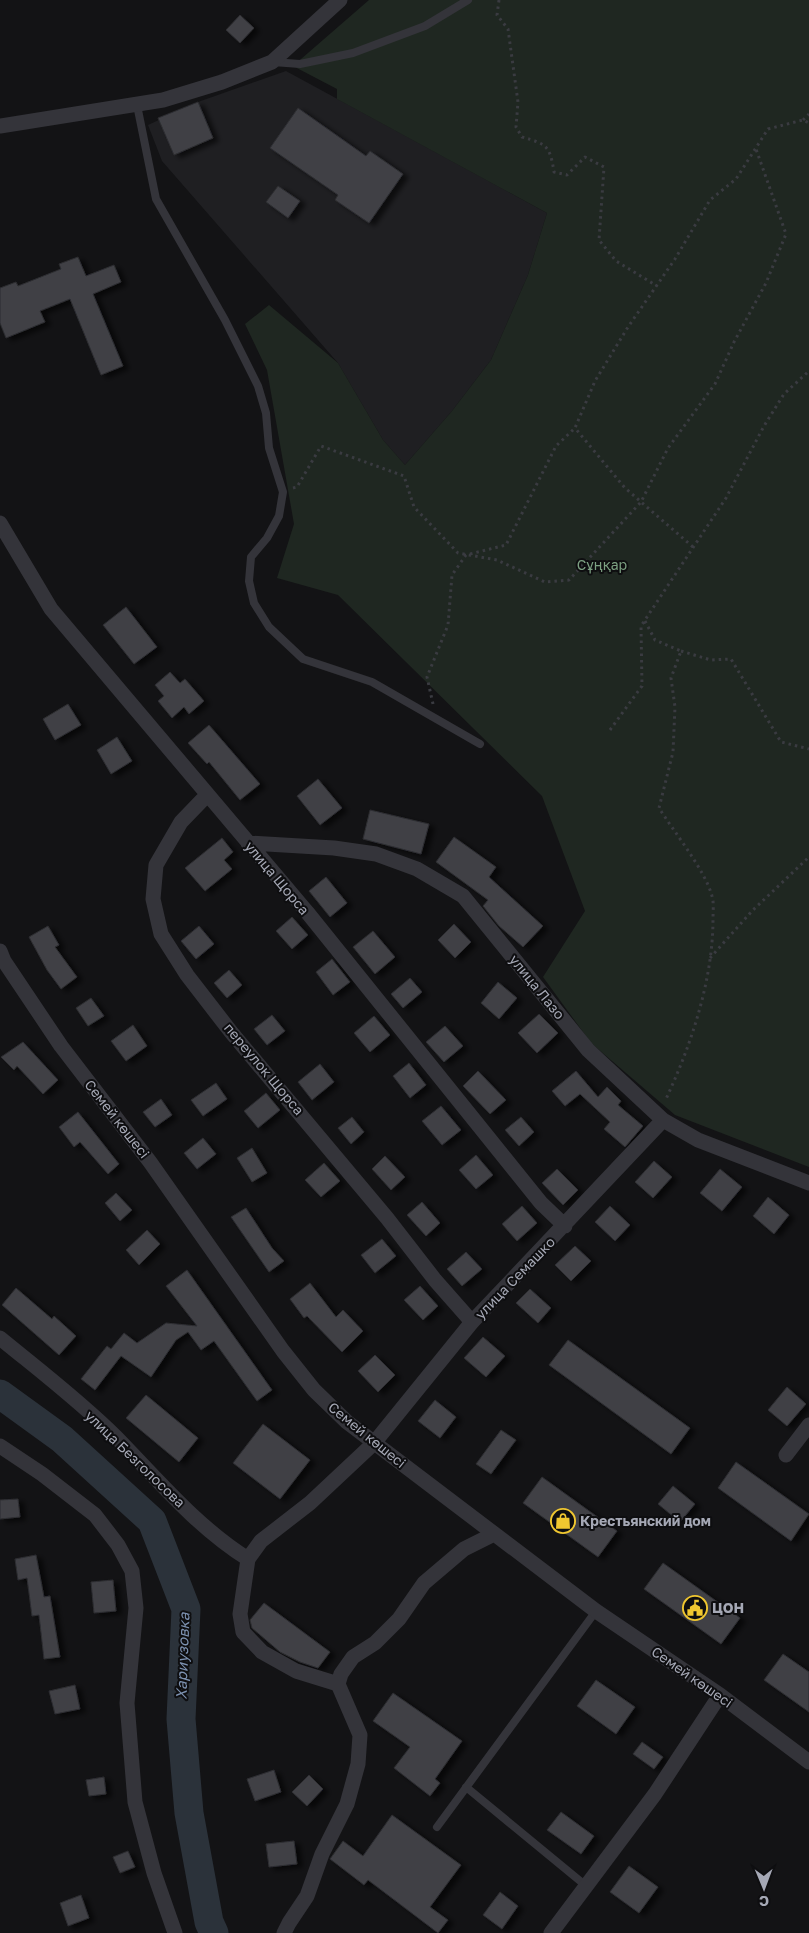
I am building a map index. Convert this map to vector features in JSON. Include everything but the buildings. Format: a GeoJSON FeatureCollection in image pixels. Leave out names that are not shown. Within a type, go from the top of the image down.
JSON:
{"type":"FeatureCollection","features":[{"type":"Feature","properties":{"kind":"street"},"geometry":{"type":"LineString","coordinates":[[0,126],[163,100],[222,82],[272,62],[340,0]]}},
{"type":"Feature","properties":{"kind":"street","name":"улица Щорса"},"geometry":{"type":"LineString","coordinates":[[0,523],[51,609],[313,919],[540,1203],[565,1226]]}},
{"type":"Feature","properties":{"kind":"street","name":"переулок Щорса"},"geometry":{"type":"LineString","coordinates":[[207,795],[181,822],[156,865],[152,899],[161,934],[187,975],[231,1032],[381,1210],[435,1280],[472,1322]]}},
{"type":"Feature","properties":{"kind":"street","name":"улица Лазо"},"geometry":{"type":"LineString","coordinates":[[248,843],[334,848],[376,854],[417,868],[463,896],[588,1050],[661,1117],[698,1140],[809,1183]]}},
{"type":"Feature","properties":{"kind":"street","name":"Семей көшесі"},"geometry":{"type":"LineString","coordinates":[[0,951],[61,1046],[150,1162],[283,1351],[314,1390],[347,1422],[596,1611],[720,1695],[809,1762]]}},
{"type":"Feature","properties":{"kind":"street","name":"улица Семашко"},"geometry":{"type":"LineString","coordinates":[[374,1443],[472,1322],[565,1226],[661,1117]]}},
{"type":"Feature","properties":{"kind":"street","name":"улица Безголосова"},"geometry":{"type":"LineString","coordinates":[[0,1338],[114,1435],[181,1505],[222,1543],[248,1559]]}},
{"type":"Feature","properties":{"kind":"street"},"geometry":{"type":"LineString","coordinates":[[786,1455],[809,1425]]}},
{"type":"Feature","properties":{"kind":"street"},"geometry":{"type":"LineString","coordinates":[[338,1684],[296,1672],[262,1652],[243,1632],[240,1614],[248,1559],[261,1541],[310,1503],[374,1443]]}},
{"type":"Feature","properties":{"kind":"street"},"geometry":{"type":"LineString","coordinates":[[0,1446],[42,1474],[95,1515],[118,1546],[132,1571],[136,1608],[127,1703],[134,1802],[154,1873],[175,1933]]}},
{"type":"Feature","properties":{"kind":"street"},"geometry":{"type":"LineString","coordinates":[[284,1933],[288,1923],[307,1896],[322,1854],[347,1804],[358,1764],[360,1735],[338,1684],[341,1674],[353,1657],[375,1643],[400,1619],[424,1583],[464,1549],[494,1534]]}},
{"type":"Feature","properties":{"kind":"street"},"geometry":{"type":"LineString","coordinates":[[551,1933],[585,1885],[655,1794],[720,1695]]}},
{"type":"Feature","properties":{"kind":"lane"},"geometry":{"type":"LineString","coordinates":[[272,62],[300,64],[353,52],[425,26],[468,0]]}},
{"type":"Feature","properties":{"kind":"lane"},"geometry":{"type":"LineString","coordinates":[[137,105],[156,199],[225,320],[258,386],[266,413],[269,448],[283,492],[279,516],[266,538],[251,557],[248,581],[254,603],[270,627],[303,659],[372,682],[480,744]]}},
{"type":"Feature","properties":{"kind":"lane"},"geometry":{"type":"LineString","coordinates":[[436,1827],[596,1611]]}},
{"type":"Feature","properties":{"kind":"lane"},"geometry":{"type":"LineString","coordinates":[[466,1787],[585,1885]]}},
{"type":"Feature","properties":{"kind":"path"},"geometry":{"type":"LineString","coordinates":[[499,0],[497,15],[508,29],[518,102],[516,127],[522,137],[542,143],[551,152],[554,172],[567,176],[585,157],[604,167],[599,240],[616,261],[657,286]]}},
{"type":"Feature","properties":{"kind":"path"},"geometry":{"type":"LineString","coordinates":[[436,720],[427,677],[448,625],[452,574],[466,555],[506,544],[556,446],[575,428],[596,381],[628,327],[657,286],[710,200],[736,179],[768,129],[803,120],[809,114]]}},
{"type":"Feature","properties":{"kind":"path"},"geometry":{"type":"LineString","coordinates":[[803,120],[809,123]]}},
{"type":"Feature","properties":{"kind":"path"},"geometry":{"type":"LineString","coordinates":[[283,492],[297,487],[321,446],[404,476],[414,507],[458,553],[497,560],[545,582],[569,580],[641,502],[668,448],[715,384],[734,342],[766,283],[786,234],[756,149]]}},
{"type":"Feature","properties":{"kind":"path"},"geometry":{"type":"LineString","coordinates":[[610,730],[642,686],[641,626],[726,498],[764,426],[784,394],[809,371]]}},
{"type":"Feature","properties":{"kind":"path"},"geometry":{"type":"LineString","coordinates":[[575,428],[625,488],[693,547]]}},
{"type":"Feature","properties":{"kind":"path"},"geometry":{"type":"LineString","coordinates":[[645,620],[655,640],[681,651],[711,660],[731,659],[781,742],[809,749]]}},
{"type":"Feature","properties":{"kind":"path"},"geometry":{"type":"LineString","coordinates":[[661,1117],[681,1067],[710,959],[713,934],[713,896],[659,808],[673,752],[675,708],[672,678],[681,651]]}},
{"type":"Feature","properties":{"kind":"path"},"geometry":{"type":"LineString","coordinates":[[710,959],[752,911],[809,857]]}},
{"type":"Feature","properties":{"kind":"shaded area"},"geometry":{"type":"Polygon","coordinates":[[[286,71],[547,213],[528,275],[491,360],[452,411],[405,465],[383,440],[338,363],[162,161],[148,125],[198,102],[286,71]]]}},
{"type":"Feature","properties":{"kind":"green space","name":"Сұңқар"},"geometry":{"type":"Polygon","coordinates":[[[369,0],[809,0],[809,1167],[675,1115],[591,1043],[543,977],[585,911],[542,796],[338,595],[277,578],[294,524],[267,370],[245,324],[269,305],[338,363],[383,440],[405,465],[452,411],[491,360],[528,275],[547,213],[337,99],[337,89],[293,66],[369,0]]]}},
{"type":"Feature","properties":{"kind":"waterway","name":"Хариузовка"},"geometry":{"type":"LineString","coordinates":[[0,1394],[62,1439],[152,1521],[186,1609],[181,1719],[189,1813],[209,1922],[214,1933]]}},
{"type":"Feature","properties":{"kind":"place","name":"Крестьянский дом"},"geometry":{"type":"Point","coordinates":[563,1521]}},
{"type":"Feature","properties":{"kind":"place","name":"ЦОН"},"geometry":{"type":"Point","coordinates":[695,1608]}}]}
